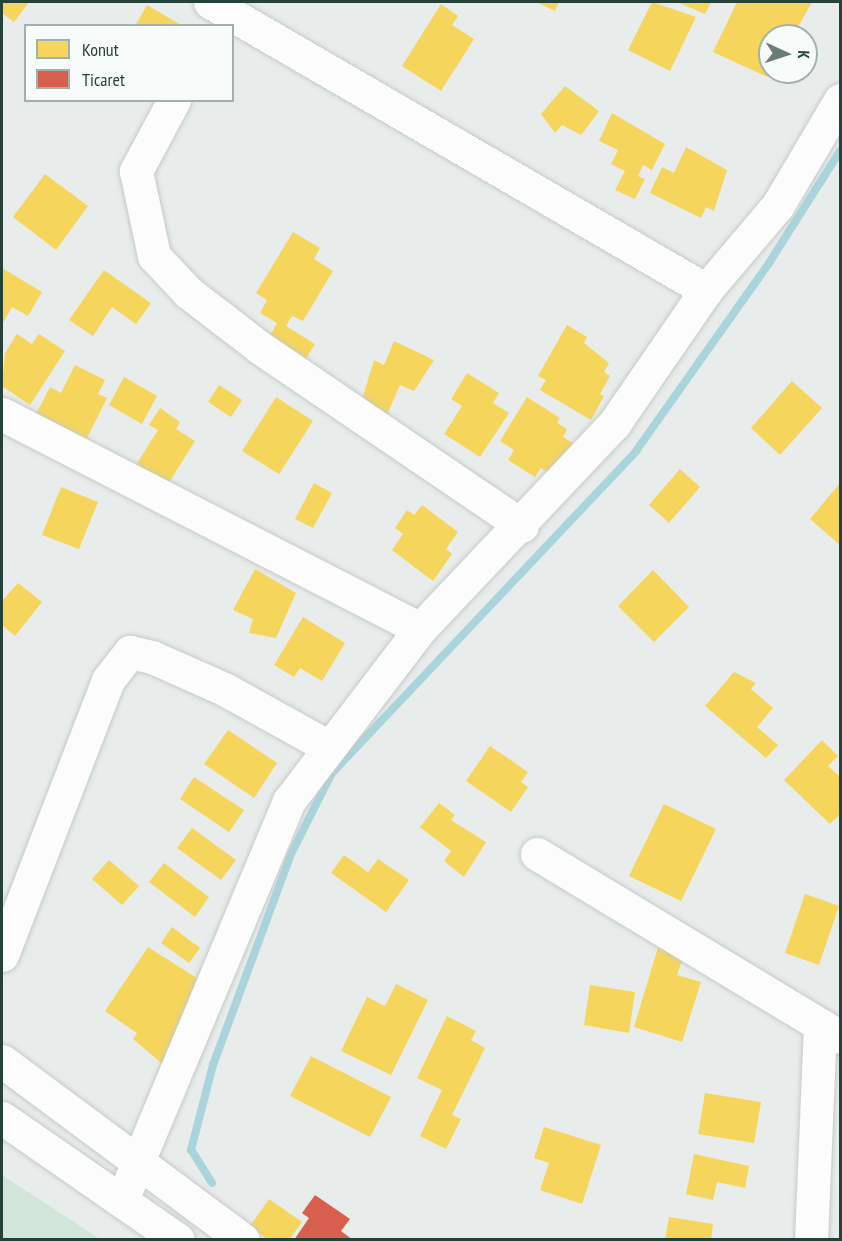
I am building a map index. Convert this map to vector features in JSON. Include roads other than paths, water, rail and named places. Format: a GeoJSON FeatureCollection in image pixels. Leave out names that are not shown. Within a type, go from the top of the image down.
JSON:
{"type":"FeatureCollection","features":[{"type":"Feature","properties":{"kind":"street"},"geometry":{"type":"LineString","coordinates":[[216,13],[706,290]]}},
{"type":"Feature","properties":{"kind":"street"},"geometry":{"type":"LineString","coordinates":[[122,1200],[289,801],[420,629],[522,526],[614,424],[706,290],[778,205],[840,100]]}},
{"type":"Feature","properties":{"kind":"street"},"geometry":{"type":"LineString","coordinates":[[173,102],[136,171],[154,256],[189,293],[259,348],[522,526]]}},
{"type":"Feature","properties":{"kind":"street"},"geometry":{"type":"LineString","coordinates":[[2,414],[420,629]]}},
{"type":"Feature","properties":{"kind":"street"},"geometry":{"type":"LineString","coordinates":[[2,955],[108,680],[129,652],[152,657],[225,690],[329,747]]}},
{"type":"Feature","properties":{"kind":"street"},"geometry":{"type":"LineString","coordinates":[[537,854],[830,1031],[811,1239]]}},
{"type":"Feature","properties":{"kind":"street"},"geometry":{"type":"LineString","coordinates":[[2,1060],[243,1239]]}},
{"type":"Feature","properties":{"kind":"street"},"geometry":{"type":"LineString","coordinates":[[2,1118],[178,1239]]}},
{"type":"Feature","properties":{"kind":"waterway"},"geometry":{"type":"LineString","coordinates":[[212,1183],[191,1150],[213,1065],[291,854],[332,773],[636,451],[769,263],[840,151]]}}]}
